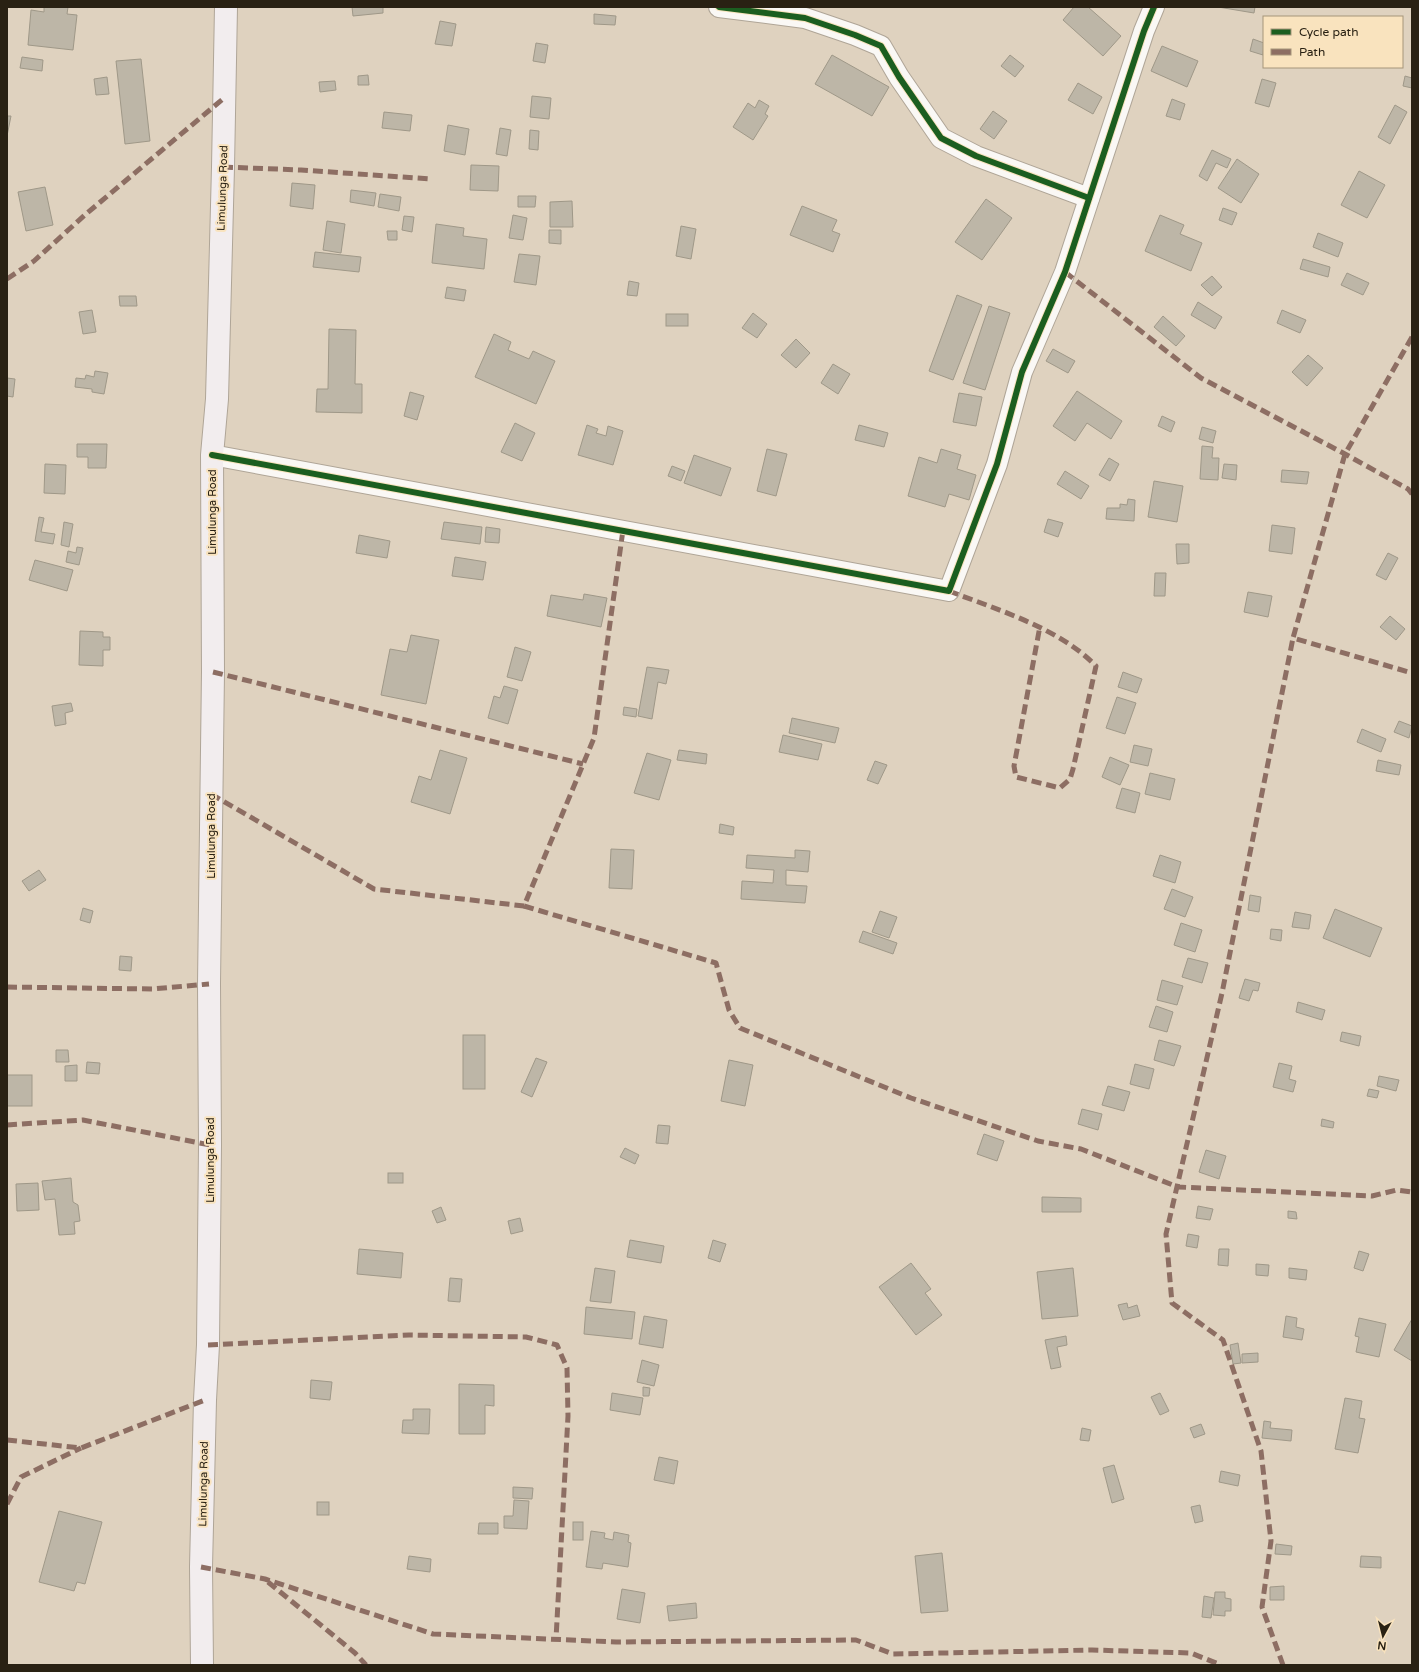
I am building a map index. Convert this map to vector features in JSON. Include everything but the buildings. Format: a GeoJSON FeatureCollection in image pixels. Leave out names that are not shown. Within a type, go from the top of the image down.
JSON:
{"type":"FeatureCollection","features":[{"type":"Feature","properties":{"kind":"main road","name":"Limulunga Road"},"geometry":{"type":"LineString","coordinates":[[202,1665],[201,1567],[205,1400],[208,1345],[210,1152],[213,672],[212,455],[217,399],[226,7]]}},
{"type":"Feature","properties":{"kind":"street"},"geometry":{"type":"LineString","coordinates":[[720,7],[805,18],[882,46],[899,77],[941,138],[976,156],[1089,198]]}},
{"type":"Feature","properties":{"kind":"street"},"geometry":{"type":"LineString","coordinates":[[212,455],[949,590],[997,464],[1022,372],[1066,272],[1144,32],[1154,7]]}},
{"type":"Feature","properties":{"kind":"marked path"},"geometry":{"type":"LineString","coordinates":[[7,279],[34,261],[86,214],[224,98]]}},
{"type":"Feature","properties":{"kind":"marked path"},"geometry":{"type":"LineString","coordinates":[[223,167],[301,170],[431,179]]}},
{"type":"Feature","properties":{"kind":"marked path"},"geometry":{"type":"LineString","coordinates":[[1065,272],[1201,378],[1345,454],[1408,489],[1412,494]]}},
{"type":"Feature","properties":{"kind":"marked path"},"geometry":{"type":"LineString","coordinates":[[1412,337],[1345,454],[1293,638],[1412,673]]}},
{"type":"Feature","properties":{"kind":"marked path"},"geometry":{"type":"LineString","coordinates":[[211,794],[374,889],[524,906],[594,738],[623,530]]}},
{"type":"Feature","properties":{"kind":"marked path"},"geometry":{"type":"LineString","coordinates":[[949,591],[1027,621],[1046,631],[1064,641],[1096,666],[1073,769],[1070,779],[1060,788],[1016,777],[1014,766],[1040,626]]}},
{"type":"Feature","properties":{"kind":"marked path"},"geometry":{"type":"LineString","coordinates":[[1283,1665],[1262,1607],[1271,1541],[1261,1451],[1223,1340],[1172,1303],[1166,1234],[1222,993],[1293,638]]}},
{"type":"Feature","properties":{"kind":"marked path"},"geometry":{"type":"LineString","coordinates":[[213,672],[583,764]]}},
{"type":"Feature","properties":{"kind":"marked path"},"geometry":{"type":"LineString","coordinates":[[524,906],[716,963],[729,1010],[740,1028],[911,1098],[1038,1141],[1081,1149],[1178,1187],[1372,1196],[1397,1190],[1412,1192]]}},
{"type":"Feature","properties":{"kind":"marked path"},"geometry":{"type":"LineString","coordinates":[[7,987],[152,989],[209,984]]}},
{"type":"Feature","properties":{"kind":"marked path"},"geometry":{"type":"LineString","coordinates":[[7,1125],[83,1120],[210,1145]]}},
{"type":"Feature","properties":{"kind":"marked path"},"geometry":{"type":"LineString","coordinates":[[208,1345],[409,1335],[526,1337],[557,1345],[567,1368],[568,1416],[556,1639]]}},
{"type":"Feature","properties":{"kind":"marked path"},"geometry":{"type":"LineString","coordinates":[[7,1440],[81,1448],[205,1400]]}},
{"type":"Feature","properties":{"kind":"marked path"},"geometry":{"type":"LineString","coordinates":[[7,1504],[21,1477],[81,1448]]}},
{"type":"Feature","properties":{"kind":"marked path"},"geometry":{"type":"LineString","coordinates":[[201,1567],[265,1579],[433,1634],[616,1642],[856,1640],[893,1654],[1092,1650],[1191,1653],[1221,1665]]}},
{"type":"Feature","properties":{"kind":"marked path"},"geometry":{"type":"LineString","coordinates":[[268,1582],[355,1653],[366,1665]]}},
{"type":"Feature","properties":{"kind":"cycle path"},"geometry":{"type":"LineString","coordinates":[[719,7],[805,18],[855,35],[881,46],[899,77],[941,138],[976,156],[1089,198]]}},
{"type":"Feature","properties":{"kind":"cycle path"},"geometry":{"type":"LineString","coordinates":[[212,455],[949,591],[997,464],[1022,372],[1065,272],[1144,31],[1154,7]]}}]}
